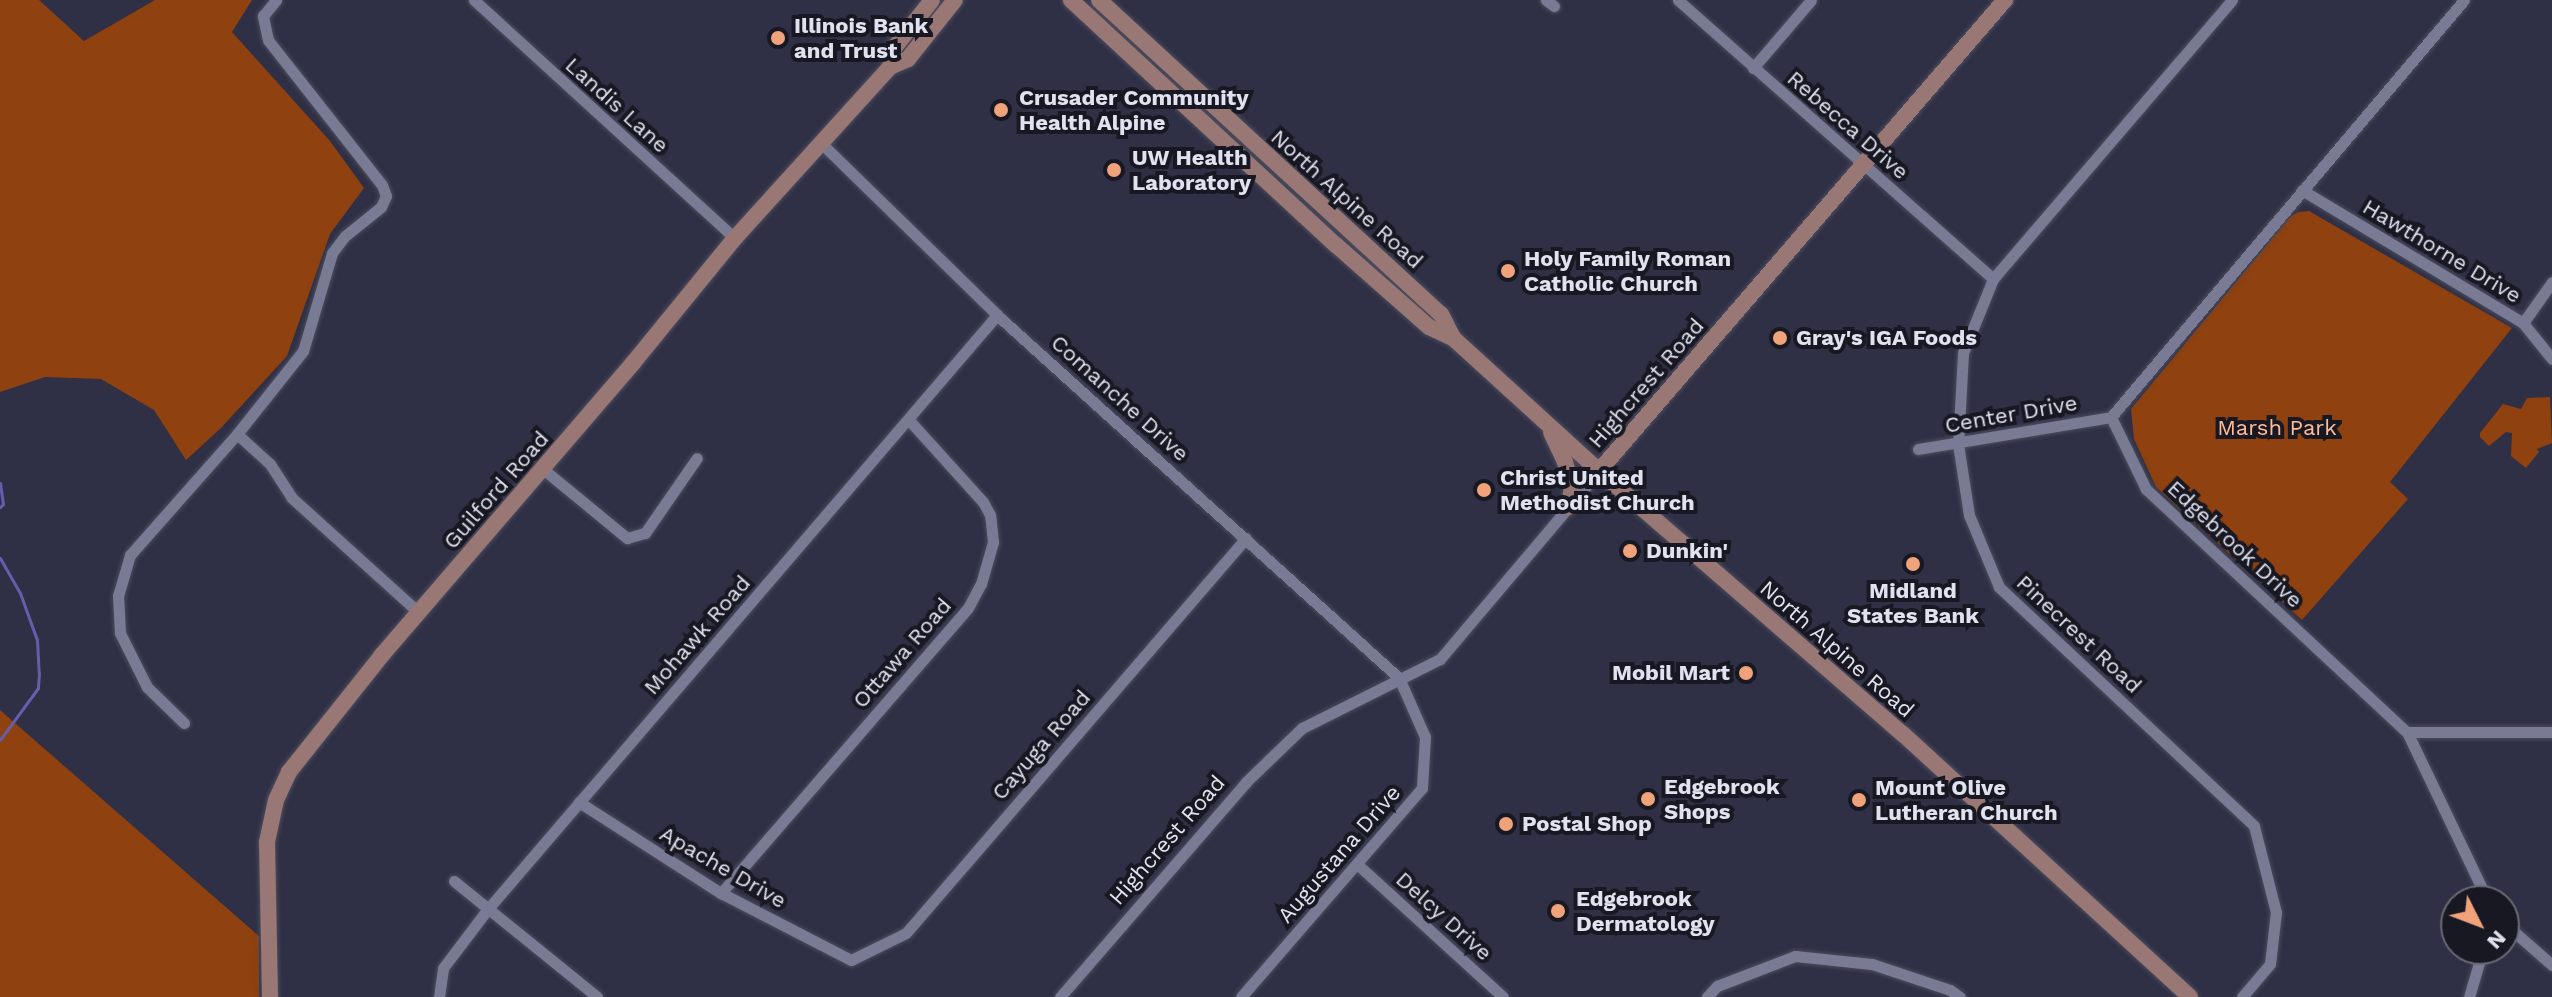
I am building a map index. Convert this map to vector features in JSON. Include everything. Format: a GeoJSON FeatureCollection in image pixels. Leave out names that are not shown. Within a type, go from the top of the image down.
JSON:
{"type":"FeatureCollection","features":[{"type":"Feature","properties":{"kind":"main road","name":"Guilford Road"},"geometry":{"type":"LineString","coordinates":[[890,67],[894,48],[932,0]]}},
{"type":"Feature","properties":{"kind":"main road","name":"Guilford Road"},"geometry":{"type":"LineString","coordinates":[[270,997],[267,842],[276,800],[311,741],[735,238],[890,67],[908,59],[955,0]]}},
{"type":"Feature","properties":{"kind":"main road","name":"North Alpine Road"},"geometry":{"type":"LineString","coordinates":[[1071,0],[1324,235],[1429,327],[1453,338],[1599,471],[1903,734],[2190,997]]}},
{"type":"Feature","properties":{"kind":"main road","name":"North Alpine Road"},"geometry":{"type":"LineString","coordinates":[[1099,0],[1441,314],[1453,338]]}},
{"type":"Feature","properties":{"kind":"main road","name":"Highcrest Road"},"geometry":{"type":"LineString","coordinates":[[1599,471],[2005,0]]}},
{"type":"Feature","properties":{"kind":"main road"},"geometry":{"type":"LineString","coordinates":[[1546,423],[1565,462],[1572,487],[1569,507]]}},
{"type":"Feature","properties":{"kind":"street"},"geometry":{"type":"LineString","coordinates":[[184,723],[147,687],[120,633],[118,596],[130,555],[237,434],[303,351],[332,253],[345,236],[381,207],[386,196],[382,185],[268,40],[263,16],[276,0]]}},
{"type":"Feature","properties":{"kind":"street","name":"Landis Lane"},"geometry":{"type":"LineString","coordinates":[[474,0],[735,238]]}},
{"type":"Feature","properties":{"kind":"street","name":"Rebecca Drive"},"geometry":{"type":"LineString","coordinates":[[1678,0],[1993,279]]}},
{"type":"Feature","properties":{"kind":"street"},"geometry":{"type":"LineString","coordinates":[[1753,68],[1811,0]]}},
{"type":"Feature","properties":{"kind":"street","name":"Pinecrest Road"},"geometry":{"type":"LineString","coordinates":[[2232,0],[1993,279],[1963,353],[1958,444],[1969,515],[1999,587],[2254,826],[2276,912],[2270,964],[2242,997]]}},
{"type":"Feature","properties":{"kind":"street"},"geometry":{"type":"LineString","coordinates":[[2111,417],[2464,0]]}},
{"type":"Feature","properties":{"kind":"street","name":"Comanche Drive"},"geometry":{"type":"LineString","coordinates":[[820,142],[997,315],[1399,678]]}},
{"type":"Feature","properties":{"kind":"street","name":"Hawthorne Drive"},"geometry":{"type":"LineString","coordinates":[[2302,190],[2523,323],[2552,359]]}},
{"type":"Feature","properties":{"kind":"street"},"geometry":{"type":"LineString","coordinates":[[2523,323],[2552,282]]}},
{"type":"Feature","properties":{"kind":"street","name":"Mohawk Road"},"geometry":{"type":"LineString","coordinates":[[439,992],[443,968],[487,910],[997,315]]}},
{"type":"Feature","properties":{"kind":"street","name":"Center Drive"},"geometry":{"type":"LineString","coordinates":[[1918,449],[2111,417]]}},
{"type":"Feature","properties":{"kind":"street","name":"Edgebrook Drive"},"geometry":{"type":"LineString","coordinates":[[2111,417],[2146,489],[2407,732],[2480,885]]}},
{"type":"Feature","properties":{"kind":"street","name":"Ottawa Road"},"geometry":{"type":"LineString","coordinates":[[721,893],[968,608],[981,584],[993,542],[990,515],[983,502],[909,420]]}},
{"type":"Feature","properties":{"kind":"street"},"geometry":{"type":"LineString","coordinates":[[237,434],[270,464],[292,498],[418,612]]}},
{"type":"Feature","properties":{"kind":"street"},"geometry":{"type":"LineString","coordinates":[[543,469],[627,538],[645,533],[697,458]]}},
{"type":"Feature","properties":{"kind":"street","name":"Highcrest Road"},"geometry":{"type":"LineString","coordinates":[[1060,997],[1246,782],[1302,728],[1440,659],[1599,471]]}},
{"type":"Feature","properties":{"kind":"street","name":"Cayuga Road"},"geometry":{"type":"LineString","coordinates":[[851,960],[906,933],[1246,538]]}},
{"type":"Feature","properties":{"kind":"street","name":"Augustana Drive"},"geometry":{"type":"LineString","coordinates":[[1241,997],[1422,788],[1425,737],[1399,678]]}},
{"type":"Feature","properties":{"kind":"street"},"geometry":{"type":"LineString","coordinates":[[2407,732],[2552,732]]}},
{"type":"Feature","properties":{"kind":"street","name":"Apache Drive"},"geometry":{"type":"LineString","coordinates":[[579,802],[721,893],[851,960]]}},
{"type":"Feature","properties":{"kind":"street","name":"Delcy Drive"},"geometry":{"type":"LineString","coordinates":[[1357,864],[1503,997]]}},
{"type":"Feature","properties":{"kind":"street"},"geometry":{"type":"LineString","coordinates":[[454,881],[597,997]]}},
{"type":"Feature","properties":{"kind":"street"},"geometry":{"type":"LineString","coordinates":[[2520,937],[2552,965]]}},
{"type":"Feature","properties":{"kind":"street"},"geometry":{"type":"LineString","coordinates":[[1707,997],[1717,986],[1795,956],[1872,964],[1950,990],[1960,997]]}},
{"type":"Feature","properties":{"kind":"street"},"geometry":{"type":"LineString","coordinates":[[2469,997],[2478,965]]}},
{"type":"Feature","properties":{"kind":"green space"},"geometry":{"type":"Polygon","coordinates":[[[0,0],[39,0],[84,41],[155,0],[252,0],[232,32],[330,141],[364,188],[330,234],[287,356],[221,428],[186,460],[154,410],[101,379],[45,377],[0,392],[0,0]]]}},
{"type":"Feature","properties":{"kind":"green space","name":"Marsh Park"},"geometry":{"type":"Polygon","coordinates":[[[2309,211],[2512,328],[2390,482],[2408,499],[2302,620],[2156,487],[2134,439],[2131,409],[2289,218],[2298,212],[2309,211]]]}},
{"type":"Feature","properties":{"kind":"green space"},"geometry":{"type":"Polygon","coordinates":[[[2550,397],[2552,443],[2537,449],[2539,452],[2526,468],[2511,456],[2512,433],[2506,432],[2489,446],[2480,437],[2503,404],[2521,409],[2527,398],[2550,397]]]}},
{"type":"Feature","properties":{"kind":"green space"},"geometry":{"type":"Polygon","coordinates":[[[0,710],[259,936],[259,997],[0,997],[0,710]]]}},
{"type":"Feature","properties":{"kind":"waterway"},"geometry":{"type":"LineString","coordinates":[[0,483],[3,504],[0,507]]}},
{"type":"Feature","properties":{"kind":"waterway"},"geometry":{"type":"LineString","coordinates":[[0,558],[20,593],[37,640],[39,673],[38,688],[0,740]]}},
{"type":"Feature","properties":{"kind":"place","name":"Illinois Bank and Trust"},"geometry":{"type":"Point","coordinates":[778,38]}},
{"type":"Feature","properties":{"kind":"place","name":"Crusader Community Health Alpine"},"geometry":{"type":"Point","coordinates":[1001,110]}},
{"type":"Feature","properties":{"kind":"place","name":"UW Health Laboratory"},"geometry":{"type":"Point","coordinates":[1114,170]}},
{"type":"Feature","properties":{"kind":"place","name":"Holy Family Roman Catholic Church"},"geometry":{"type":"Point","coordinates":[1508,271]}},
{"type":"Feature","properties":{"kind":"place","name":"Gray's IGA Foods"},"geometry":{"type":"Point","coordinates":[1780,338]}},
{"type":"Feature","properties":{"kind":"place","name":"Christ United Methodist Church"},"geometry":{"type":"Point","coordinates":[1484,490]}},
{"type":"Feature","properties":{"kind":"place","name":"Dunkin'"},"geometry":{"type":"Point","coordinates":[1630,551]}},
{"type":"Feature","properties":{"kind":"place","name":"Midland States Bank"},"geometry":{"type":"Point","coordinates":[1913,564]}},
{"type":"Feature","properties":{"kind":"place","name":"Mobil Mart"},"geometry":{"type":"Point","coordinates":[1746,673]}},
{"type":"Feature","properties":{"kind":"place","name":"Edgebrook Shops"},"geometry":{"type":"Point","coordinates":[1648,799]}},
{"type":"Feature","properties":{"kind":"place","name":"Mount Olive Lutheran Church"},"geometry":{"type":"Point","coordinates":[1859,800]}},
{"type":"Feature","properties":{"kind":"place","name":"Postal Shop"},"geometry":{"type":"Point","coordinates":[1506,824]}},
{"type":"Feature","properties":{"kind":"place","name":"Edgebrook Dermatology"},"geometry":{"type":"Point","coordinates":[1558,911]}}]}
